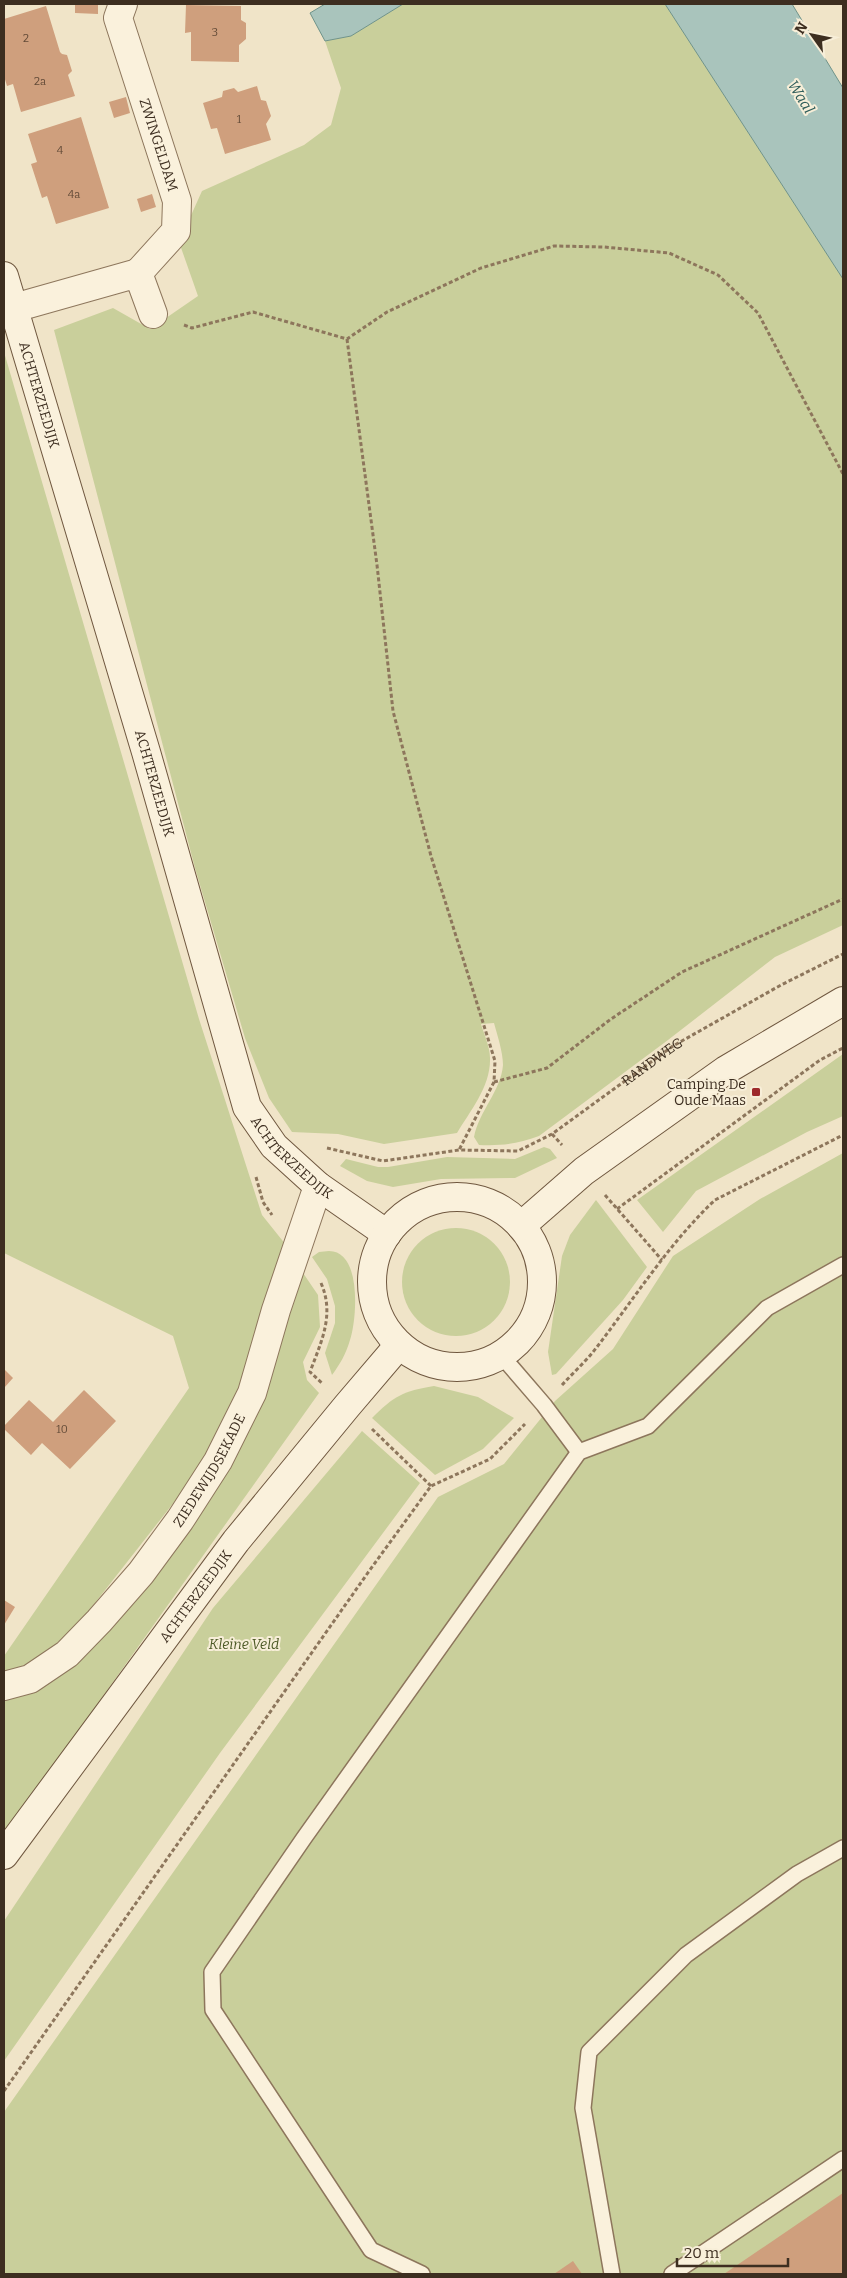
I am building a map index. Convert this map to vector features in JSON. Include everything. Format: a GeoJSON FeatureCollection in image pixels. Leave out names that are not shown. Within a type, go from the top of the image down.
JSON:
{"type":"FeatureCollection","features":[{"type":"Feature","properties":{"kind":"street","name":"ZWINGELDAM"},"geometry":{"type":"LineString","coordinates":[[122,4],[118,18],[177,201],[176,231],[138,273]]}},
{"type":"Feature","properties":{"kind":"street"},"geometry":{"type":"LineString","coordinates":[[14,308],[138,273],[153,314]]}},
{"type":"Feature","properties":{"kind":"street","name":"ACHTERZEEDIJK"},"geometry":{"type":"LineString","coordinates":[[4,276],[146,752],[247,1107],[274,1146],[318,1186],[387,1234]]}},
{"type":"Feature","properties":{"kind":"street"},"geometry":{"type":"LineString","coordinates":[[521,1226],[584,1171],[726,1070],[843,1001]]}},
{"type":"Feature","properties":{"kind":"street","name":"ZIEDEWIJDSEKADE"},"geometry":{"type":"LineString","coordinates":[[4,1686],[30,1679],[67,1654],[99,1621],[164,1543],[214,1468],[252,1393],[276,1310],[318,1186]]}},
{"type":"Feature","properties":{"kind":"street"},"geometry":{"type":"LineString","coordinates":[[453,1197],[478,1200],[501,1209],[521,1226],[536,1251],[542,1280],[538,1309],[524,1336],[501,1355],[467,1367],[431,1364],[399,1345],[384,1326],[374,1304],[372,1279],[376,1255],[387,1234],[406,1215],[428,1202],[453,1197]]}},
{"type":"Feature","properties":{"kind":"street","name":"ACHTERZEEDIJK"},"geometry":{"type":"LineString","coordinates":[[4,1855],[236,1541],[399,1345]]}},
{"type":"Feature","properties":{"kind":"lane"},"geometry":{"type":"LineString","coordinates":[[422,2274],[371,2250],[213,2010],[212,1972],[304,1838],[580,1452],[648,1426],[767,1308],[843,1264]]}},
{"type":"Feature","properties":{"kind":"lane"},"geometry":{"type":"LineString","coordinates":[[501,1355],[544,1405],[580,1452]]}},
{"type":"Feature","properties":{"kind":"lane"},"geometry":{"type":"LineString","coordinates":[[612,2274],[583,2108],[589,2052],[686,1955],[797,1874],[843,1848]]}},
{"type":"Feature","properties":{"kind":"lane"},"geometry":{"type":"LineString","coordinates":[[672,2274],[843,2160]]}},
{"type":"Feature","properties":{"kind":"path"},"geometry":{"type":"LineString","coordinates":[[347,339],[387,312],[481,268],[554,246],[604,247],[669,253],[718,275],[758,313],[843,474]]}},
{"type":"Feature","properties":{"kind":"path"},"geometry":{"type":"LineString","coordinates":[[153,314],[192,328],[253,312],[347,339]]}},
{"type":"Feature","properties":{"kind":"path"},"geometry":{"type":"LineString","coordinates":[[328,1148],[383,1161],[459,1150],[494,1082],[495,1061],[431,856],[393,711],[377,565],[347,339]]}},
{"type":"Feature","properties":{"kind":"path"},"geometry":{"type":"LineString","coordinates":[[494,1082],[547,1068],[611,1019],[682,972],[843,899]]}},
{"type":"Feature","properties":{"kind":"path","name":"RANDWEG"},"geometry":{"type":"LineString","coordinates":[[459,1150],[518,1151],[552,1134],[673,1046],[781,985],[843,954]]}},
{"type":"Feature","properties":{"kind":"path"},"geometry":{"type":"LineString","coordinates":[[843,1048],[820,1060],[617,1209],[662,1260],[698,1215],[715,1200],[843,1135]]}},
{"type":"Feature","properties":{"kind":"path"},"geometry":{"type":"LineString","coordinates":[[4,2091],[367,1574],[431,1486]]}},
{"type":"Feature","properties":{"kind":"green space"},"geometry":{"type":"Polygon","coordinates":[[[403,4],[665,4],[843,279],[843,925],[775,957],[539,1136],[517,1143],[502,1145],[479,1145],[474,1137],[480,1118],[498,1084],[503,1065],[500,1043],[494,1023],[481,1024],[490,1058],[487,1078],[479,1098],[457,1133],[384,1144],[338,1134],[292,1132],[269,1098],[245,1038],[195,868],[54,330],[113,308],[150,329],[198,296],[179,242],[202,191],[304,145],[331,125],[341,88],[325,41],[351,36],[403,4]]]}},
{"type":"Feature","properties":{"kind":"green space"},"geometry":{"type":"Polygon","coordinates":[[[4,352],[199,1019],[262,1215],[286,1245],[239,1393],[193,1478],[80,1622],[40,1658],[4,1674],[4,1656],[189,1388],[173,1336],[4,1253],[4,352]]]}},
{"type":"Feature","properties":{"kind":"green space"},"geometry":{"type":"Polygon","coordinates":[[[843,1054],[843,1116],[807,1132],[696,1191],[663,1232],[637,1200],[843,1054]]]}},
{"type":"Feature","properties":{"kind":"green space"},"geometry":{"type":"Polygon","coordinates":[[[544,1147],[550,1149],[557,1158],[515,1178],[441,1179],[393,1187],[367,1181],[340,1166],[346,1159],[378,1167],[388,1167],[447,1157],[515,1159],[544,1147]]]}},
{"type":"Feature","properties":{"kind":"green space"},"geometry":{"type":"Polygon","coordinates":[[[843,1153],[843,2274],[4,2274],[4,2112],[438,1497],[504,1464],[555,1401],[613,1349],[673,1256],[760,1199],[843,1153]]]}},
{"type":"Feature","properties":{"kind":"green space"},"geometry":{"type":"Polygon","coordinates":[[[596,1200],[647,1267],[623,1300],[556,1374],[552,1375],[548,1352],[562,1256],[570,1235],[596,1200]]]}},
{"type":"Feature","properties":{"kind":"green space"},"geometry":{"type":"Polygon","coordinates":[[[456,1228],[477,1232],[494,1244],[506,1261],[510,1282],[506,1303],[494,1320],[477,1332],[456,1336],[435,1332],[418,1320],[406,1303],[402,1282],[406,1261],[418,1244],[435,1232],[456,1228]]]}},
{"type":"Feature","properties":{"kind":"green space"},"geometry":{"type":"Polygon","coordinates":[[[329,1251],[340,1254],[347,1262],[352,1274],[355,1303],[348,1345],[332,1375],[325,1353],[335,1323],[335,1306],[327,1279],[312,1257],[319,1252],[329,1251]]]}},
{"type":"Feature","properties":{"kind":"green space"},"geometry":{"type":"Polygon","coordinates":[[[301,1270],[318,1295],[320,1327],[303,1362],[307,1380],[319,1393],[4,1835],[4,1698],[24,1695],[70,1668],[222,1472],[301,1270]]]}},
{"type":"Feature","properties":{"kind":"green space"},"geometry":{"type":"Polygon","coordinates":[[[434,1386],[478,1397],[514,1418],[483,1449],[435,1475],[372,1418],[387,1404],[400,1396],[414,1390],[434,1386]]]}},
{"type":"Feature","properties":{"kind":"green space","name":"Kleine Veld"},"geometry":{"type":"Polygon","coordinates":[[[362,1431],[420,1483],[220,1753],[4,2061],[4,1921],[213,1608],[362,1431]]]}},
{"type":"Feature","properties":{"kind":"water"},"geometry":{"type":"Polygon","coordinates":[[[325,4],[403,4],[351,36],[325,41],[310,13],[325,4]]]}},
{"type":"Feature","properties":{"kind":"water","name":"Waal"},"geometry":{"type":"Polygon","coordinates":[[[665,4],[792,4],[843,88],[843,279],[665,4]]]}},
{"type":"Feature","properties":{"kind":"building"},"geometry":{"type":"Polygon","coordinates":[[[75,4],[98,4],[98,14],[75,13],[75,4]]]}},
{"type":"Feature","properties":{"kind":"building"},"geometry":{"type":"Polygon","coordinates":[[[186,5],[241,6],[241,20],[246,23],[246,39],[239,45],[239,62],[191,61],[191,32],[185,33],[186,5]]]}},
{"type":"Feature","properties":{"kind":"building"},"geometry":{"type":"Polygon","coordinates":[[[46,6],[60,52],[67,55],[72,71],[68,75],[75,96],[21,112],[13,84],[7,86],[4,76],[4,19],[46,6]]]}},
{"type":"Feature","properties":{"kind":"building"},"geometry":{"type":"Polygon","coordinates":[[[257,86],[261,100],[266,101],[271,116],[266,124],[271,140],[225,154],[217,128],[211,129],[203,103],[222,97],[223,91],[234,88],[238,92],[257,86]]]}},
{"type":"Feature","properties":{"kind":"building"},"geometry":{"type":"Polygon","coordinates":[[[126,97],[130,113],[114,118],[109,102],[126,97]]]}},
{"type":"Feature","properties":{"kind":"building"},"geometry":{"type":"Polygon","coordinates":[[[81,117],[109,208],[56,224],[47,196],[42,198],[31,164],[37,162],[28,134],[81,117]]]}},
{"type":"Feature","properties":{"kind":"building"},"geometry":{"type":"Polygon","coordinates":[[[152,194],[156,207],[141,212],[137,199],[152,194]]]}},
{"type":"Feature","properties":{"kind":"building"},"geometry":{"type":"Polygon","coordinates":[[[4,1369],[13,1378],[4,1388],[4,1369]]]}},
{"type":"Feature","properties":{"kind":"building"},"geometry":{"type":"Polygon","coordinates":[[[84,1390],[116,1421],[70,1469],[42,1443],[31,1455],[4,1429],[4,1426],[29,1400],[53,1422],[84,1390]]]}},
{"type":"Feature","properties":{"kind":"building"},"geometry":{"type":"Polygon","coordinates":[[[4,1600],[15,1607],[4,1625],[4,1600]]]}},
{"type":"Feature","properties":{"kind":"building"},"geometry":{"type":"Polygon","coordinates":[[[843,2193],[843,2274],[724,2274],[843,2193]]]}},
{"type":"Feature","properties":{"kind":"building"},"geometry":{"type":"Polygon","coordinates":[[[573,2261],[582,2274],[554,2274],[573,2261]]]}},
{"type":"Feature","properties":{"kind":"place","name":"Camping De Oude Maas"},"geometry":{"type":"Point","coordinates":[756,1092]}}]}
